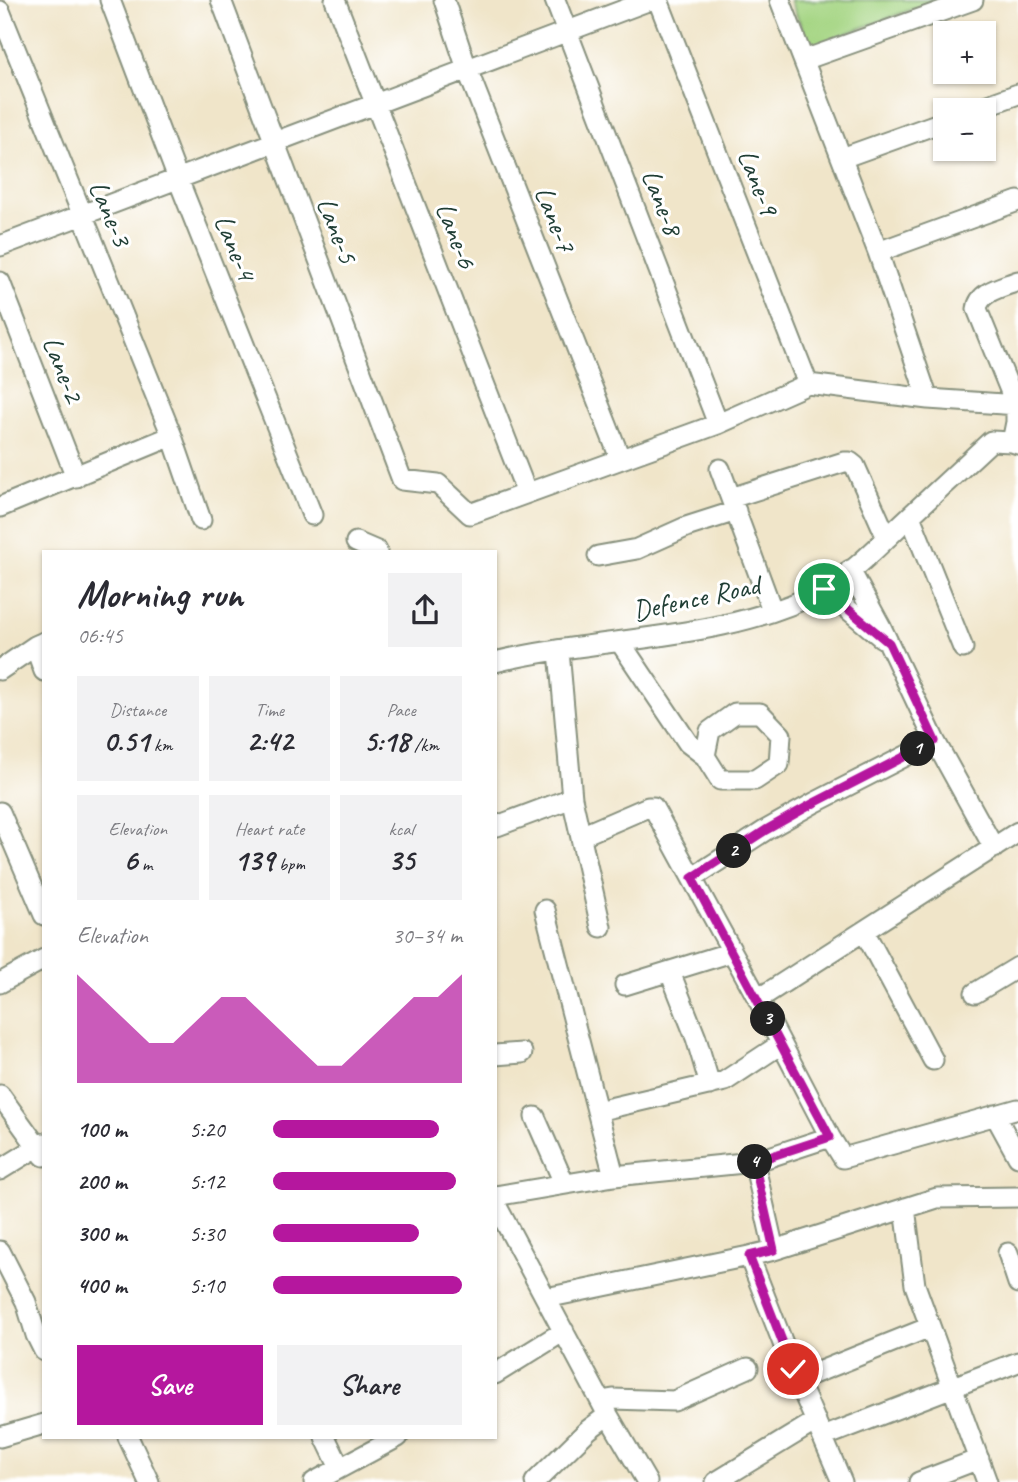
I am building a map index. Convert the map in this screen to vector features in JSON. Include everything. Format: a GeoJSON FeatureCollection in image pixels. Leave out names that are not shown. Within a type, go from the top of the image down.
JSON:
{"type":"FeatureCollection","features":[{"type":"Feature","properties":{"kind":"street","name":"Lane-4"},"geometry":{"type":"LineString","coordinates":[[110,0],[178,179],[312,514]]}},
{"type":"Feature","properties":{"kind":"street","name":"Lane-5"},"geometry":{"type":"LineString","coordinates":[[221,0],[402,480],[438,484],[470,514],[526,491]]}},
{"type":"Feature","properties":{"kind":"street","name":"Lane-6"},"geometry":{"type":"LineString","coordinates":[[335,0],[526,491]]}},
{"type":"Feature","properties":{"kind":"street","name":"Lane-7"},"geometry":{"type":"LineString","coordinates":[[444,0],[467,69],[620,458]]}},
{"type":"Feature","properties":{"kind":"street","name":"Lane-8"},"geometry":{"type":"LineString","coordinates":[[555,0],[718,424]]}},
{"type":"Feature","properties":{"kind":"street"},"geometry":{"type":"LineString","coordinates":[[0,246],[650,0]]}},
{"type":"Feature","properties":{"kind":"street","name":"Lane-9"},"geometry":{"type":"LineString","coordinates":[[658,0],[808,384]]}},
{"type":"Feature","properties":{"kind":"street"},"geometry":{"type":"LineString","coordinates":[[780,0],[878,252],[929,400]]}},
{"type":"Feature","properties":{"kind":"street"},"geometry":{"type":"LineString","coordinates":[[804,60],[973,0]]}},
{"type":"Feature","properties":{"kind":"street","name":"Lane-3"},"geometry":{"type":"LineString","coordinates":[[0,11],[172,436],[201,520]]}},
{"type":"Feature","properties":{"kind":"street"},"geometry":{"type":"LineString","coordinates":[[996,102],[1018,94]]}},
{"type":"Feature","properties":{"kind":"street"},"geometry":{"type":"LineString","coordinates":[[842,158],[933,125]]}},
{"type":"Feature","properties":{"kind":"street"},"geometry":{"type":"LineString","coordinates":[[878,252],[1018,201]]}},
{"type":"Feature","properties":{"kind":"street"},"geometry":{"type":"LineString","coordinates":[[1015,443],[1017,405],[977,309],[978,301],[984,295],[1018,281]]}},
{"type":"Feature","properties":{"kind":"street","name":"Lane-2"},"geometry":{"type":"LineString","coordinates":[[0,282],[76,477]]}},
{"type":"Feature","properties":{"kind":"street"},"geometry":{"type":"LineString","coordinates":[[526,491],[718,424],[808,384],[929,400],[1017,405]]}},
{"type":"Feature","properties":{"kind":"street"},"geometry":{"type":"LineString","coordinates":[[0,507],[172,436]]}},
{"type":"Feature","properties":{"kind":"street","name":"Defence Road"},"geometry":{"type":"LineString","coordinates":[[497,661],[524,654],[723,625],[772,610],[824,589],[887,538],[991,441],[1015,443]]}},
{"type":"Feature","properties":{"kind":"street"},"geometry":{"type":"LineString","coordinates":[[598,556],[637,549],[733,505],[844,462],[855,466],[887,538]]}},
{"type":"Feature","properties":{"kind":"street"},"geometry":{"type":"LineString","coordinates":[[720,469],[772,610]]}},
{"type":"Feature","properties":{"kind":"street"},"geometry":{"type":"LineString","coordinates":[[910,516],[963,648]]}},
{"type":"Feature","properties":{"kind":"street"},"geometry":{"type":"LineString","coordinates":[[356,542],[375,550]]}},
{"type":"Feature","properties":{"kind":"street"},"geometry":{"type":"LineString","coordinates":[[850,570],[889,643],[935,741],[994,848]]}},
{"type":"Feature","properties":{"kind":"street"},"geometry":{"type":"LineString","coordinates":[[824,589],[889,643]]}},
{"type":"Feature","properties":{"kind":"street"},"geometry":{"type":"LineString","coordinates":[[620,642],[688,743],[705,756]]}},
{"type":"Feature","properties":{"kind":"street"},"geometry":{"type":"LineString","coordinates":[[3,663],[39,644]]}},
{"type":"Feature","properties":{"kind":"street"},"geometry":{"type":"LineString","coordinates":[[559,650],[572,798],[601,927]]}},
{"type":"Feature","properties":{"kind":"street"},"geometry":{"type":"LineString","coordinates":[[692,878],[802,809],[935,741]]}},
{"type":"Feature","properties":{"kind":"street"},"geometry":{"type":"LineString","coordinates":[[497,826],[572,798]]}},
{"type":"Feature","properties":{"kind":"street"},"geometry":{"type":"LineString","coordinates":[[581,836],[653,807],[843,1158],[1018,1109]]}},
{"type":"Feature","properties":{"kind":"street"},"geometry":{"type":"LineString","coordinates":[[0,812],[42,910]]}},
{"type":"Feature","properties":{"kind":"street"},"geometry":{"type":"LineString","coordinates":[[758,999],[1018,832]]}},
{"type":"Feature","properties":{"kind":"street"},"geometry":{"type":"LineString","coordinates":[[545,910],[614,1176]]}},
{"type":"Feature","properties":{"kind":"street"},"geometry":{"type":"LineString","coordinates":[[864,931],[933,1060]]}},
{"type":"Feature","properties":{"kind":"street"},"geometry":{"type":"LineString","coordinates":[[625,985],[732,952]]}},
{"type":"Feature","properties":{"kind":"street"},"geometry":{"type":"LineString","coordinates":[[0,983],[42,960]]}},
{"type":"Feature","properties":{"kind":"street"},"geometry":{"type":"LineString","coordinates":[[975,993],[1018,967]]}},
{"type":"Feature","properties":{"kind":"street"},"geometry":{"type":"LineString","coordinates":[[670,972],[696,1038],[710,1086]]}},
{"type":"Feature","properties":{"kind":"street"},"geometry":{"type":"LineString","coordinates":[[597,1111],[724,1081],[781,1044]]}},
{"type":"Feature","properties":{"kind":"street"},"geometry":{"type":"LineString","coordinates":[[497,1055],[522,1052]]}},
{"type":"Feature","properties":{"kind":"street"},"geometry":{"type":"LineString","coordinates":[[0,1095],[42,1148],[0,1170]]}},
{"type":"Feature","properties":{"kind":"street"},"geometry":{"type":"LineString","coordinates":[[995,1115],[1018,1157]]}},
{"type":"Feature","properties":{"kind":"street"},"geometry":{"type":"LineString","coordinates":[[535,1117],[564,1183]]}},
{"type":"Feature","properties":{"kind":"street"},"geometry":{"type":"LineString","coordinates":[[497,1205],[564,1183],[754,1162],[830,1137]]}},
{"type":"Feature","properties":{"kind":"street"},"geometry":{"type":"LineString","coordinates":[[754,1162],[774,1250]]}},
{"type":"Feature","properties":{"kind":"street"},"geometry":{"type":"LineString","coordinates":[[547,1298],[774,1250],[937,1198],[1018,1197]]}},
{"type":"Feature","properties":{"kind":"street"},"geometry":{"type":"LineString","coordinates":[[497,1207],[647,1482]]}},
{"type":"Feature","properties":{"kind":"street"},"geometry":{"type":"LineString","coordinates":[[905,1208],[915,1285],[987,1482]]}},
{"type":"Feature","properties":{"kind":"street"},"geometry":{"type":"LineString","coordinates":[[0,1251],[26,1302],[42,1347]]}},
{"type":"Feature","properties":{"kind":"street"},"geometry":{"type":"LineString","coordinates":[[1008,1253],[1018,1283]]}},
{"type":"Feature","properties":{"kind":"street"},"geometry":{"type":"LineString","coordinates":[[749,1256],[842,1482]]}},
{"type":"Feature","properties":{"kind":"street"},"geometry":{"type":"LineString","coordinates":[[798,1380],[930,1327]]}},
{"type":"Feature","properties":{"kind":"street"},"geometry":{"type":"LineString","coordinates":[[497,1373],[564,1331]]}},
{"type":"Feature","properties":{"kind":"street"},"geometry":{"type":"LineString","coordinates":[[716,1482],[819,1429],[952,1388],[1018,1362]]}},
{"type":"Feature","properties":{"kind":"street"},"geometry":{"type":"LineString","coordinates":[[536,1482],[605,1408],[674,1401],[748,1368]]}},
{"type":"Feature","properties":{"kind":"street"},"geometry":{"type":"LineString","coordinates":[[0,1437],[42,1425]]}},
{"type":"Feature","properties":{"kind":"street"},"geometry":{"type":"LineString","coordinates":[[129,1439],[149,1482]]}},
{"type":"Feature","properties":{"kind":"street"},"geometry":{"type":"LineString","coordinates":[[326,1439],[340,1473]]}},
{"type":"Feature","properties":{"kind":"street"},"geometry":{"type":"LineString","coordinates":[[314,1482],[340,1473],[395,1439]]}},
{"type":"Feature","properties":{"kind":"street"},"geometry":{"type":"LineString","coordinates":[[919,1482],[979,1459]]}},
{"type":"Feature","properties":{"kind":"green space"},"geometry":{"type":"Polygon","coordinates":[[[790,0],[938,0],[810,47],[790,0]]]}},
{"type":"Feature","properties":{"kind":"route"},"geometry":{"type":"LineString","coordinates":[[793,1369],[749,1256],[774,1250],[754,1162],[830,1137],[692,878],[766,830],[935,741],[889,643],[824,589]]}}]}
